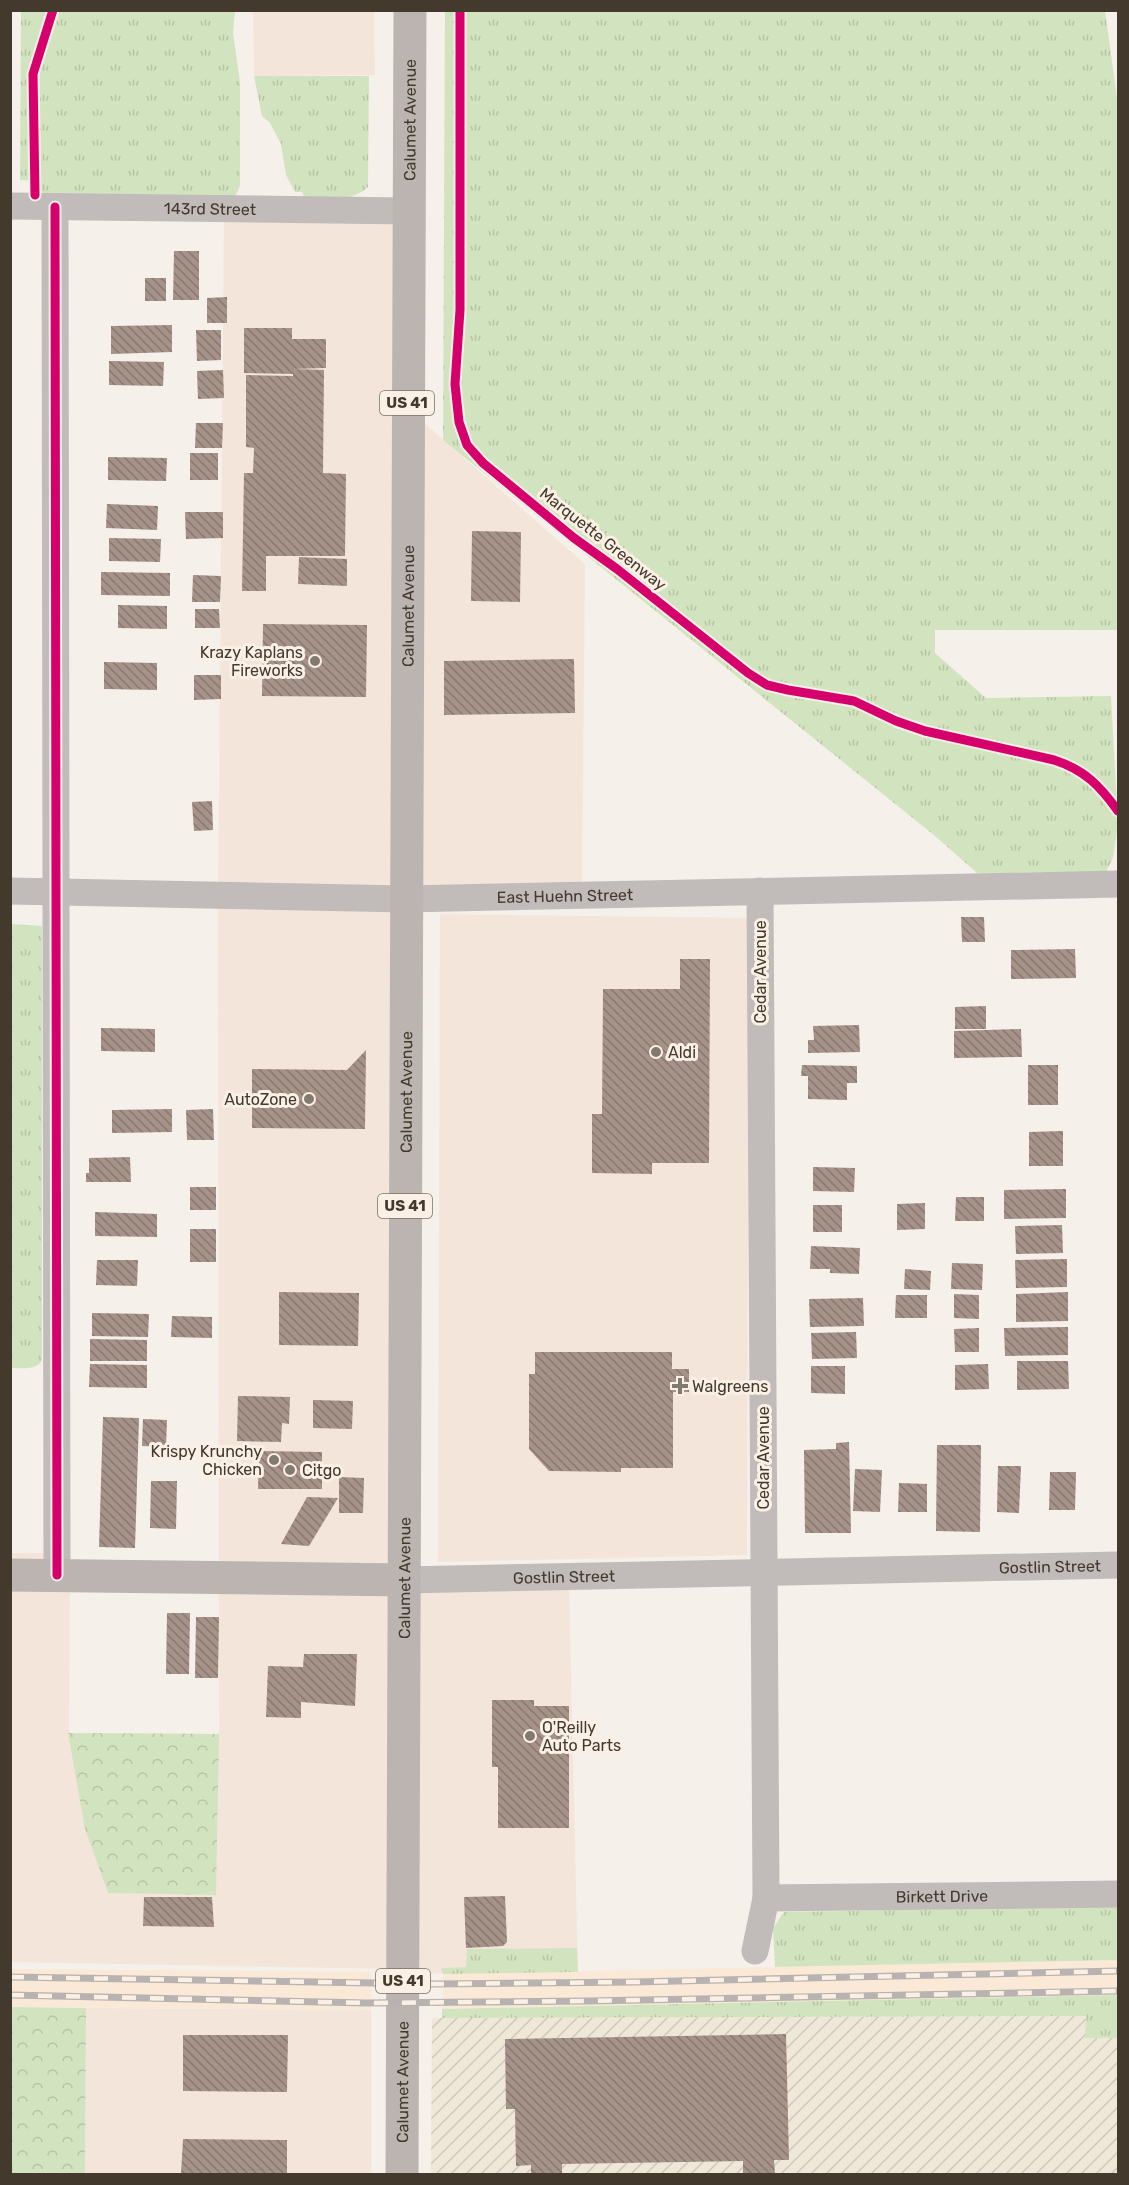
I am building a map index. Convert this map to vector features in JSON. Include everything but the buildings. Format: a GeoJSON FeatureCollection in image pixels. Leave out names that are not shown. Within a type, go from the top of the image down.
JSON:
{"type":"FeatureCollection","features":[{"type":"Feature","properties":{"kind":"main road","name":"Calumet Avenue"},"geometry":{"type":"LineString","coordinates":[[402,2175],[410,10]]}},
{"type":"Feature","properties":{"kind":"main road","name":"Gostlin Street"},"geometry":{"type":"LineString","coordinates":[[10,1575],[404,1580]]}},
{"type":"Feature","properties":{"kind":"street","name":"143rd Street"},"geometry":{"type":"LineString","coordinates":[[10,206],[408,212]]}},
{"type":"Feature","properties":{"kind":"street"},"geometry":{"type":"LineString","coordinates":[[55,207],[57,1575]]}},
{"type":"Feature","properties":{"kind":"street","name":"East Huehn Street"},"geometry":{"type":"LineString","coordinates":[[10,891],[406,899],[1119,884]]}},
{"type":"Feature","properties":{"kind":"street","name":"Cedar Avenue"},"geometry":{"type":"LineString","coordinates":[[755,1951],[766,1898],[760,891]]}},
{"type":"Feature","properties":{"kind":"street","name":"Gostlin Street"},"geometry":{"type":"LineString","coordinates":[[404,1580],[1119,1565]]}},
{"type":"Feature","properties":{"kind":"street","name":"Birkett Drive"},"geometry":{"type":"LineString","coordinates":[[766,1898],[1119,1894]]}},
{"type":"Feature","properties":{"kind":"shaded area"},"geometry":{"type":"Polygon","coordinates":[[[253,11],[374,11],[375,75],[254,76],[253,11]]]}},
{"type":"Feature","properties":{"kind":"shaded area"},"geometry":{"type":"Polygon","coordinates":[[[224,215],[402,218],[395,1969],[11,1962],[11,1553],[70,1553],[69,1733],[219,1734],[218,901],[224,215]]]}},
{"type":"Feature","properties":{"kind":"shaded area"},"geometry":{"type":"Polygon","coordinates":[[[413,413],[585,564],[582,889],[412,892],[413,413]]]}},
{"type":"Feature","properties":{"kind":"shaded area"},"geometry":{"type":"Polygon","coordinates":[[[440,914],[749,918],[747,1555],[438,1562],[440,914]]]}},
{"type":"Feature","properties":{"kind":"shaded area"},"geometry":{"type":"Polygon","coordinates":[[[569,1583],[578,1972],[410,1974],[410,1585],[569,1583]]]}},
{"type":"Feature","properties":{"kind":"shaded area"},"geometry":{"type":"Polygon","coordinates":[[[1118,1960],[1118,1995],[442,2009],[443,1974],[1118,1960]]]}},
{"type":"Feature","properties":{"kind":"shaded area"},"geometry":{"type":"Polygon","coordinates":[[[11,1969],[371,1972],[371,2010],[11,2007],[11,1969]]]}},
{"type":"Feature","properties":{"kind":"shaded area"},"geometry":{"type":"Polygon","coordinates":[[[86,2008],[371,2010],[371,2174],[85,2174],[86,2008]]]}},
{"type":"Feature","properties":{"kind":"shaded area"},"geometry":{"type":"Polygon","coordinates":[[[1086,2016],[1086,2038],[1118,2038],[1118,2174],[431,2174],[432,2018],[1086,2016]]]}},
{"type":"Feature","properties":{"kind":"green space"},"geometry":{"type":"Polygon","coordinates":[[[21,11],[235,11],[233,33],[240,82],[240,186],[234,199],[42,196],[40,181],[20,180],[21,11]]]}},
{"type":"Feature","properties":{"kind":"green space"},"geometry":{"type":"Polygon","coordinates":[[[445,11],[1105,11],[1118,105],[1118,630],[935,630],[935,653],[986,698],[1111,696],[1118,825],[1113,858],[1106,872],[977,873],[935,836],[443,440],[445,11]]]}},
{"type":"Feature","properties":{"kind":"green space"},"geometry":{"type":"Polygon","coordinates":[[[254,76],[369,76],[368,187],[347,198],[338,199],[305,199],[302,192],[295,192],[286,175],[281,144],[270,123],[262,116],[254,76]]]}},
{"type":"Feature","properties":{"kind":"green space"},"geometry":{"type":"Polygon","coordinates":[[[11,924],[42,926],[42,1360],[36,1366],[24,1368],[10,1368],[11,924]]]}},
{"type":"Feature","properties":{"kind":"green space"},"geometry":{"type":"Polygon","coordinates":[[[68,1733],[219,1734],[216,1895],[108,1893],[85,1829],[68,1733]]]}},
{"type":"Feature","properties":{"kind":"green space"},"geometry":{"type":"Polygon","coordinates":[[[1118,1906],[1118,1960],[775,1967],[773,1928],[784,1912],[1118,1906]]]}},
{"type":"Feature","properties":{"kind":"green space"},"geometry":{"type":"Polygon","coordinates":[[[577,1948],[578,1972],[443,1974],[441,1968],[466,1967],[467,1949],[577,1948]]]}},
{"type":"Feature","properties":{"kind":"green space"},"geometry":{"type":"Polygon","coordinates":[[[1118,1995],[1118,2038],[1085,2038],[1086,2016],[442,2018],[442,2009],[1118,1995]]]}},
{"type":"Feature","properties":{"kind":"green space"},"geometry":{"type":"Polygon","coordinates":[[[11,2007],[86,2008],[85,2174],[11,2174],[11,2007]]]}},
{"type":"Feature","properties":{"kind":"railway"},"geometry":{"type":"LineString","coordinates":[[10,1977],[434,1984],[635,1982],[1118,1971]]}},
{"type":"Feature","properties":{"kind":"railway"},"geometry":{"type":"LineString","coordinates":[[10,1995],[366,2003],[1118,1991]]}},
{"type":"Feature","properties":{"kind":"cycle path"},"geometry":{"type":"LineString","coordinates":[[35,195],[33,74],[53,10]]}},
{"type":"Feature","properties":{"kind":"cycle path","name":"Marquette Greenway"},"geometry":{"type":"LineString","coordinates":[[460,10],[460,310],[455,384],[459,422],[467,445],[483,463],[574,538],[617,569],[748,673],[767,685],[854,701],[896,721],[925,731],[1054,760],[1075,769],[1091,780],[1118,811]]}},
{"type":"Feature","properties":{"kind":"cycle path"},"geometry":{"type":"LineString","coordinates":[[55,207],[57,1575]]}},
{"type":"Feature","properties":{"kind":"place","name":"Krazy Kaplans Fireworks"},"geometry":{"type":"Point","coordinates":[315,661]}},
{"type":"Feature","properties":{"kind":"place","name":"Aldi"},"geometry":{"type":"Point","coordinates":[656,1052]}},
{"type":"Feature","properties":{"kind":"place","name":"AutoZone"},"geometry":{"type":"Point","coordinates":[309,1099]}},
{"type":"Feature","properties":{"kind":"place","name":"Walgreens"},"geometry":{"type":"Point","coordinates":[680,1386]}},
{"type":"Feature","properties":{"kind":"place","name":"Krispy Krunchy Chicken"},"geometry":{"type":"Point","coordinates":[274,1460]}},
{"type":"Feature","properties":{"kind":"place","name":"Citgo"},"geometry":{"type":"Point","coordinates":[290,1470]}},
{"type":"Feature","properties":{"kind":"place","name":"O'Reilly Auto Parts"},"geometry":{"type":"Point","coordinates":[530,1736]}}]}
